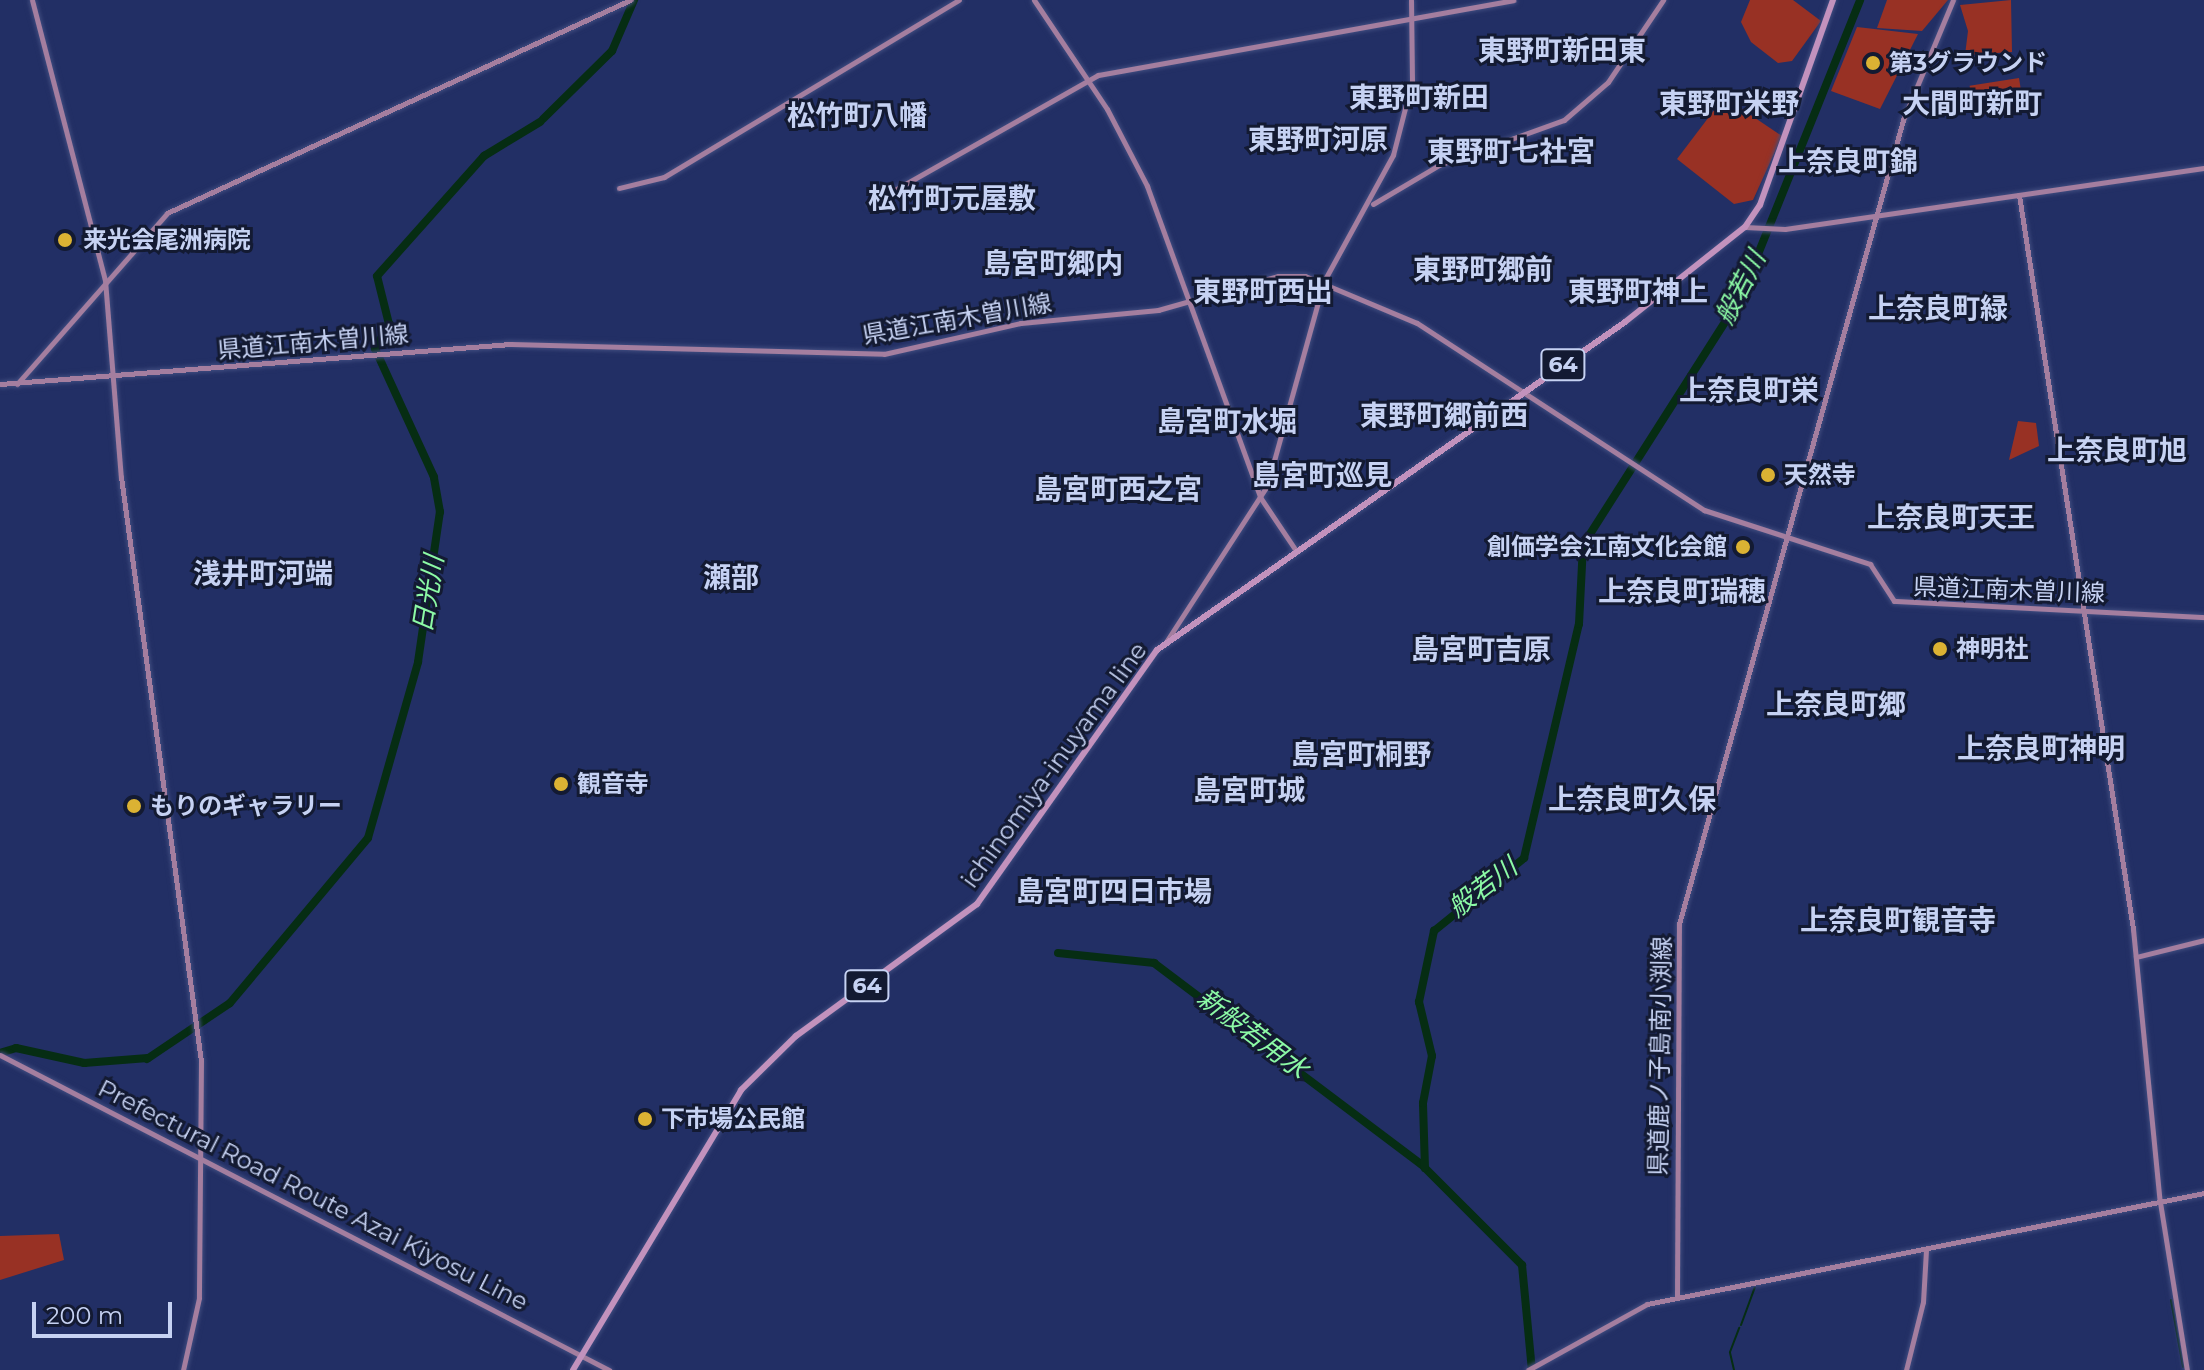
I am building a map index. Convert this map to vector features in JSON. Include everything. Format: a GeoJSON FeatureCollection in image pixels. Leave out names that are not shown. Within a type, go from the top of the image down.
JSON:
{"type":"FeatureCollection","features":[{"type":"Feature","properties":{"kind":"main road","name":"ichinomiya-inuyama line"},"geometry":{"type":"LineString","coordinates":[[573,1370],[741,1090],[796,1036],[977,904],[1163,646],[1525,392],[1745,227],[1760,205],[1833,0]]}},
{"type":"Feature","properties":{"kind":"street"},"geometry":{"type":"LineString","coordinates":[[32,0],[105,280],[113,378],[198,1030],[195,1155],[199,1298],[183,1370]]}},
{"type":"Feature","properties":{"kind":"street"},"geometry":{"type":"LineString","coordinates":[[16,384],[167,213],[630,0]]}},
{"type":"Feature","properties":{"kind":"street"},"geometry":{"type":"LineString","coordinates":[[619,188],[664,177],[959,0]]}},
{"type":"Feature","properties":{"kind":"street"},"geometry":{"type":"LineString","coordinates":[[1034,0],[1089,79],[1147,186],[1260,497],[1297,552]]}},
{"type":"Feature","properties":{"kind":"street"},"geometry":{"type":"LineString","coordinates":[[1163,646],[1260,497],[1296,398],[1324,281],[1371,205],[1412,81],[1411,0]]}},
{"type":"Feature","properties":{"kind":"street"},"geometry":{"type":"LineString","coordinates":[[870,204],[1089,79],[1413,16],[1513,0]]}},
{"type":"Feature","properties":{"kind":"street"},"geometry":{"type":"LineString","coordinates":[[1371,205],[1439,165],[1564,120],[1608,82],[1663,0]]}},
{"type":"Feature","properties":{"kind":"street","name":"県道鹿ノ子島南小渕線"},"geometry":{"type":"LineString","coordinates":[[1677,1297],[1679,924],[1903,120],[1953,0]]}},
{"type":"Feature","properties":{"kind":"street"},"geometry":{"type":"LineString","coordinates":[[1745,227],[1759,232],[2204,168]]}},
{"type":"Feature","properties":{"kind":"street"},"geometry":{"type":"LineString","coordinates":[[2019,195],[2079,611],[2136,957],[2160,1202],[2187,1370]]}},
{"type":"Feature","properties":{"kind":"street","name":"県道江南木曽川線"},"geometry":{"type":"LineString","coordinates":[[0,384],[113,378],[511,344],[874,355],[1021,323],[1188,303],[1278,276],[1324,281],[1417,323],[1704,510],[1870,564],[1896,602],[2204,617]]}},
{"type":"Feature","properties":{"kind":"street"},"geometry":{"type":"LineString","coordinates":[[2136,957],[2204,940]]}},
{"type":"Feature","properties":{"kind":"street","name":"Prefectural Road Route Azai Kiyosu Line"},"geometry":{"type":"LineString","coordinates":[[1,1056],[582,1353],[609,1370]]}},
{"type":"Feature","properties":{"kind":"street"},"geometry":{"type":"LineString","coordinates":[[1528,1370],[1618,1313],[1677,1297],[2204,1193]]}},
{"type":"Feature","properties":{"kind":"street"},"geometry":{"type":"LineString","coordinates":[[1906,1370],[1923,1302],[1926,1250]]}},
{"type":"Feature","properties":{"kind":"shaded area"},"geometry":{"type":"Polygon","coordinates":[[[1750,0],[1793,0],[1821,21],[1792,61],[1778,63],[1751,42],[1741,22],[1750,0]]]}},
{"type":"Feature","properties":{"kind":"shaded area"},"geometry":{"type":"Polygon","coordinates":[[[1887,0],[1948,0],[1922,31],[1877,28],[1887,0]]]}},
{"type":"Feature","properties":{"kind":"shaded area"},"geometry":{"type":"Polygon","coordinates":[[[2011,0],[2012,52],[1965,55],[1968,31],[1960,5],[2011,0]]]}},
{"type":"Feature","properties":{"kind":"shaded area","name":"第3グラウンド"},"geometry":{"type":"Polygon","coordinates":[[[1857,27],[1918,34],[1880,109],[1831,91],[1857,27]]]}},
{"type":"Feature","properties":{"kind":"shaded area"},"geometry":{"type":"Polygon","coordinates":[[[2019,78],[2024,108],[1974,115],[1970,86],[2019,78]]]}},
{"type":"Feature","properties":{"kind":"shaded area"},"geometry":{"type":"Polygon","coordinates":[[[1724,97],[1782,136],[1753,200],[1734,204],[1677,159],[1724,97]]]}},
{"type":"Feature","properties":{"kind":"shaded area"},"geometry":{"type":"Polygon","coordinates":[[[2018,421],[2036,423],[2039,446],[2009,460],[2018,421]]]}},
{"type":"Feature","properties":{"kind":"shaded area"},"geometry":{"type":"Polygon","coordinates":[[[59,1234],[64,1260],[0,1280],[0,1236],[59,1234]]]}},
{"type":"Feature","properties":{"kind":"waterway","name":"日光川"},"geometry":{"type":"LineString","coordinates":[[543,119],[612,51],[634,0]]}},
{"type":"Feature","properties":{"kind":"waterway","name":"般若川"},"geometry":{"type":"LineString","coordinates":[[1425,1168],[1423,1103],[1432,1056],[1419,1002],[1434,931],[1524,858],[1579,624],[1583,545],[1740,299],[1860,0]]}},
{"type":"Feature","properties":{"kind":"waterway","name":"日光川"},"geometry":{"type":"LineString","coordinates":[[147,1059],[230,1003],[368,838],[418,662],[440,512],[434,477],[375,349],[389,324],[377,276],[484,156],[540,122]]}},
{"type":"Feature","properties":{"kind":"waterway","name":"新般若用水"},"geometry":{"type":"LineString","coordinates":[[1058,953],[1154,963],[1421,1164],[1522,1265],[1532,1370]]}},
{"type":"Feature","properties":{"kind":"waterway","name":"日光川"},"geometry":{"type":"LineString","coordinates":[[0,1053],[16,1048],[84,1063],[148,1058]]}},
{"type":"Feature","properties":{"kind":"waterway"},"geometry":{"type":"LineString","coordinates":[[1741,1325],[1755,1287]]}},
{"type":"Feature","properties":{"kind":"waterway"},"geometry":{"type":"LineString","coordinates":[[2171,1300],[2183,1367]]}},
{"type":"Feature","properties":{"kind":"waterway"},"geometry":{"type":"LineString","coordinates":[[1734,1370],[1730,1352],[1739,1328]]}},
{"type":"Feature","properties":{"kind":"place","name":"第3グラウンド"},"geometry":{"type":"Point","coordinates":[1873,63]}},
{"type":"Feature","properties":{"kind":"place","name":"来光会尾洲病院"},"geometry":{"type":"Point","coordinates":[65,240]}},
{"type":"Feature","properties":{"kind":"place","name":"天然寺"},"geometry":{"type":"Point","coordinates":[1768,475]}},
{"type":"Feature","properties":{"kind":"place","name":"創価学会江南文化会館"},"geometry":{"type":"Point","coordinates":[1743,547]}},
{"type":"Feature","properties":{"kind":"place","name":"神明社"},"geometry":{"type":"Point","coordinates":[1940,649]}},
{"type":"Feature","properties":{"kind":"place","name":"観音寺"},"geometry":{"type":"Point","coordinates":[561,784]}},
{"type":"Feature","properties":{"kind":"place","name":"もりのギャラリー"},"geometry":{"type":"Point","coordinates":[134,806]}},
{"type":"Feature","properties":{"kind":"place","name":"下市場公民館"},"geometry":{"type":"Point","coordinates":[645,1119]}},
{"type":"Feature","properties":{"kind":"district","name":"東野町新田東"},"geometry":{"type":"Point","coordinates":[1562,50]}},
{"type":"Feature","properties":{"kind":"district","name":"東野町新田"},"geometry":{"type":"Point","coordinates":[1419,97]}},
{"type":"Feature","properties":{"kind":"district","name":"東野町米野"},"geometry":{"type":"Point","coordinates":[1729,103]}},
{"type":"Feature","properties":{"kind":"district","name":"大間町新町"},"geometry":{"type":"Point","coordinates":[1972,103]}},
{"type":"Feature","properties":{"kind":"district","name":"松竹町八幡"},"geometry":{"type":"Point","coordinates":[857,115]}},
{"type":"Feature","properties":{"kind":"district","name":"東野町河原"},"geometry":{"type":"Point","coordinates":[1318,139]}},
{"type":"Feature","properties":{"kind":"district","name":"東野町七社宮"},"geometry":{"type":"Point","coordinates":[1511,151]}},
{"type":"Feature","properties":{"kind":"district","name":"上奈良町錦"},"geometry":{"type":"Point","coordinates":[1848,161]}},
{"type":"Feature","properties":{"kind":"district","name":"松竹町元屋敷"},"geometry":{"type":"Point","coordinates":[952,198]}},
{"type":"Feature","properties":{"kind":"district","name":"島宮町郷内"},"geometry":{"type":"Point","coordinates":[1053,263]}},
{"type":"Feature","properties":{"kind":"district","name":"東野町郷前"},"geometry":{"type":"Point","coordinates":[1483,269]}},
{"type":"Feature","properties":{"kind":"district","name":"東野町西出"},"geometry":{"type":"Point","coordinates":[1263,291]}},
{"type":"Feature","properties":{"kind":"district","name":"東野町神上"},"geometry":{"type":"Point","coordinates":[1638,291]}},
{"type":"Feature","properties":{"kind":"district","name":"上奈良町緑"},"geometry":{"type":"Point","coordinates":[1938,308]}},
{"type":"Feature","properties":{"kind":"district","name":"上奈良町栄"},"geometry":{"type":"Point","coordinates":[1749,390]}},
{"type":"Feature","properties":{"kind":"district","name":"東野町郷前西"},"geometry":{"type":"Point","coordinates":[1444,415]}},
{"type":"Feature","properties":{"kind":"district","name":"島宮町水堀"},"geometry":{"type":"Point","coordinates":[1227,421]}},
{"type":"Feature","properties":{"kind":"district","name":"上奈良町旭"},"geometry":{"type":"Point","coordinates":[2117,450]}},
{"type":"Feature","properties":{"kind":"district","name":"島宮町巡見"},"geometry":{"type":"Point","coordinates":[1322,475]}},
{"type":"Feature","properties":{"kind":"district","name":"島宮町西之宮"},"geometry":{"type":"Point","coordinates":[1118,489]}},
{"type":"Feature","properties":{"kind":"district","name":"上奈良町天王"},"geometry":{"type":"Point","coordinates":[1951,517]}},
{"type":"Feature","properties":{"kind":"district","name":"浅井町河端"},"geometry":{"type":"Point","coordinates":[263,573]}},
{"type":"Feature","properties":{"kind":"district","name":"瀬部"},"geometry":{"type":"Point","coordinates":[731,577]}},
{"type":"Feature","properties":{"kind":"district","name":"上奈良町瑞穂"},"geometry":{"type":"Point","coordinates":[1682,591]}},
{"type":"Feature","properties":{"kind":"district","name":"島宮町吉原"},"geometry":{"type":"Point","coordinates":[1481,649]}},
{"type":"Feature","properties":{"kind":"district","name":"上奈良町郷"},"geometry":{"type":"Point","coordinates":[1836,704]}},
{"type":"Feature","properties":{"kind":"district","name":"上奈良町神明"},"geometry":{"type":"Point","coordinates":[2041,748]}},
{"type":"Feature","properties":{"kind":"district","name":"島宮町桐野"},"geometry":{"type":"Point","coordinates":[1361,754]}},
{"type":"Feature","properties":{"kind":"district","name":"島宮町城"},"geometry":{"type":"Point","coordinates":[1249,790]}},
{"type":"Feature","properties":{"kind":"district","name":"上奈良町久保"},"geometry":{"type":"Point","coordinates":[1632,799]}},
{"type":"Feature","properties":{"kind":"district","name":"島宮町四日市場"},"geometry":{"type":"Point","coordinates":[1114,891]}},
{"type":"Feature","properties":{"kind":"district","name":"上奈良町観音寺"},"geometry":{"type":"Point","coordinates":[1898,920]}}]}
